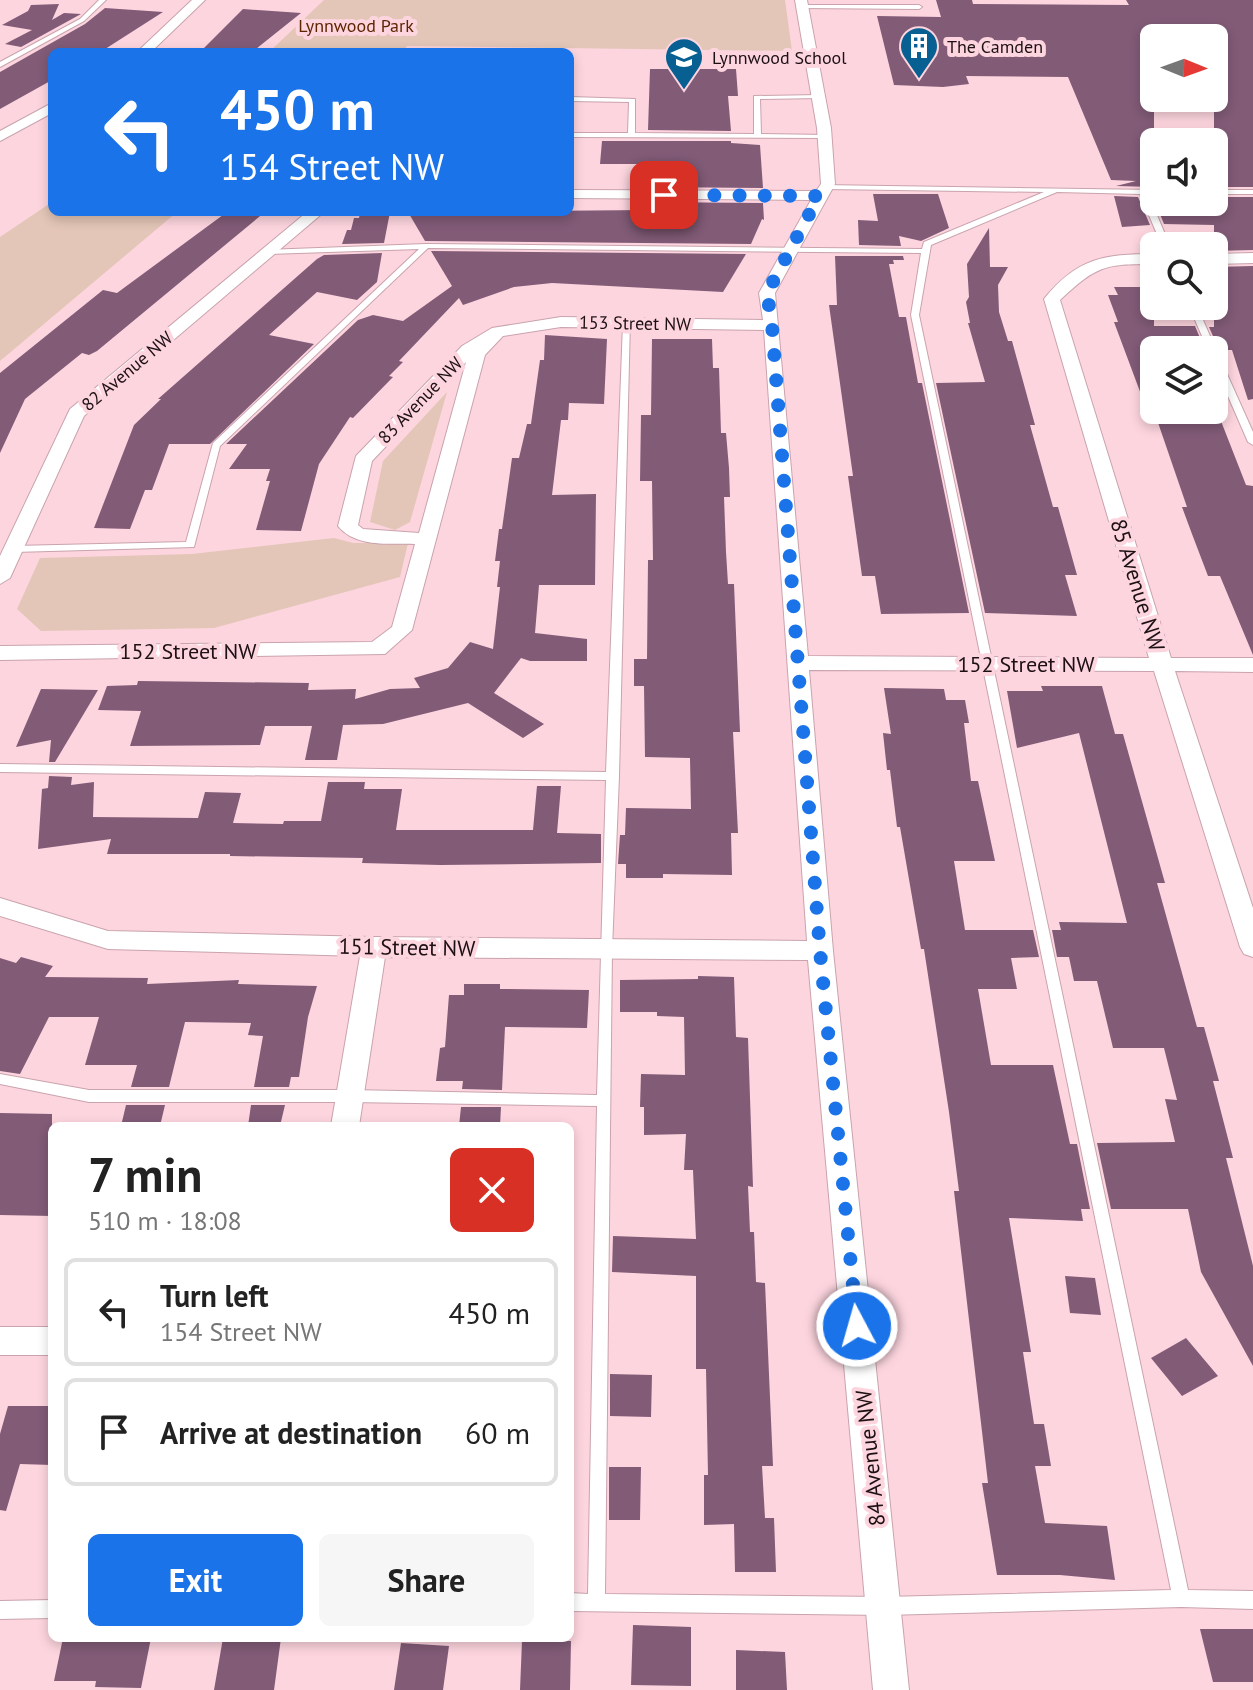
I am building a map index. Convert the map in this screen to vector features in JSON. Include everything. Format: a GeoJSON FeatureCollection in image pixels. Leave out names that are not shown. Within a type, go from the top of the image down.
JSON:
{"type":"FeatureCollection","features":[{"type":"Feature","properties":{"kind":"street"},"geometry":{"type":"LineString","coordinates":[[147,48],[199,0]]}},
{"type":"Feature","properties":{"kind":"street","name":"84 Avenue NW"},"geometry":{"type":"LineString","coordinates":[[802,3],[819,97],[828,184],[767,293],[772,325],[820,951],[891,1690]]}},
{"type":"Feature","properties":{"kind":"street"},"geometry":{"type":"LineString","coordinates":[[0,137],[48,109]]}},
{"type":"Feature","properties":{"kind":"street"},"geometry":{"type":"LineString","coordinates":[[574,194],[822,192]]}},
{"type":"Feature","properties":{"kind":"street","name":"82 Avenue NW"},"geometry":{"type":"LineString","coordinates":[[0,578],[76,413],[311,216]]}},
{"type":"Feature","properties":{"kind":"street"},"geometry":{"type":"LineString","coordinates":[[1228,259],[1253,258]]}},
{"type":"Feature","properties":{"kind":"street","name":"85 Avenue NW"},"geometry":{"type":"LineString","coordinates":[[1140,259],[1119,259],[1087,267],[1052,299],[1162,664],[1253,947]]}},
{"type":"Feature","properties":{"kind":"street","name":"153 Street NW"},"geometry":{"type":"LineString","coordinates":[[498,332],[561,322],[772,325]]}},
{"type":"Feature","properties":{"kind":"street","name":"83 Avenue NW"},"geometry":{"type":"LineString","coordinates":[[426,539],[358,535],[348,526],[363,460],[468,350],[498,332]]}},
{"type":"Feature","properties":{"kind":"street","name":"83 Avenue NW"},"geometry":{"type":"LineString","coordinates":[[377,649],[402,630],[477,353],[498,332]]}},
{"type":"Feature","properties":{"kind":"street","name":"152 Street NW"},"geometry":{"type":"LineString","coordinates":[[0,653],[377,649]]}},
{"type":"Feature","properties":{"kind":"street","name":"152 Street NW"},"geometry":{"type":"LineString","coordinates":[[798,663],[1253,665]]}},
{"type":"Feature","properties":{"kind":"street","name":"151 Street NW"},"geometry":{"type":"LineString","coordinates":[[0,907],[108,940],[374,947],[820,951]]}},
{"type":"Feature","properties":{"kind":"street"},"geometry":{"type":"LineString","coordinates":[[346,1122],[374,947]]}},
{"type":"Feature","properties":{"kind":"street"},"geometry":{"type":"LineString","coordinates":[[0,1341],[48,1341]]}},
{"type":"Feature","properties":{"kind":"lane"},"geometry":{"type":"LineString","coordinates":[[0,65],[82,20],[103,0]]}},
{"type":"Feature","properties":{"kind":"lane"},"geometry":{"type":"LineString","coordinates":[[802,3],[919,7]]}},
{"type":"Feature","properties":{"kind":"lane"},"geometry":{"type":"LineString","coordinates":[[758,136],[756,97],[819,97]]}},
{"type":"Feature","properties":{"kind":"lane"},"geometry":{"type":"LineString","coordinates":[[574,99],[633,100],[631,135]]}},
{"type":"Feature","properties":{"kind":"lane"},"geometry":{"type":"LineString","coordinates":[[574,135],[824,136]]}},
{"type":"Feature","properties":{"kind":"lane"},"geometry":{"type":"LineString","coordinates":[[1056,190],[927,244],[915,315],[1181,1598]]}},
{"type":"Feature","properties":{"kind":"lane"},"geometry":{"type":"LineString","coordinates":[[822,192],[1140,192]]}},
{"type":"Feature","properties":{"kind":"lane"},"geometry":{"type":"LineString","coordinates":[[1228,192],[1253,192]]}},
{"type":"Feature","properties":{"kind":"lane"},"geometry":{"type":"LineString","coordinates":[[268,252],[426,246],[925,251]]}},
{"type":"Feature","properties":{"kind":"lane"},"geometry":{"type":"LineString","coordinates":[[14,549],[190,545],[216,445],[426,246]]}},
{"type":"Feature","properties":{"kind":"lane"},"geometry":{"type":"LineString","coordinates":[[596,1601],[606,949],[627,323]]}},
{"type":"Feature","properties":{"kind":"lane"},"geometry":{"type":"LineString","coordinates":[[1228,386],[1253,442]]}},
{"type":"Feature","properties":{"kind":"lane"},"geometry":{"type":"LineString","coordinates":[[0,768],[613,776]]}},
{"type":"Feature","properties":{"kind":"lane"},"geometry":{"type":"LineString","coordinates":[[0,1079],[89,1096],[350,1096],[605,1101]]}},
{"type":"Feature","properties":{"kind":"lane"},"geometry":{"type":"LineString","coordinates":[[574,1602],[885,1606],[1181,1598],[1253,1600]]}},
{"type":"Feature","properties":{"kind":"lane"},"geometry":{"type":"LineString","coordinates":[[0,1610],[48,1609]]}},
{"type":"Feature","properties":{"kind":"green space","name":"Lynnwood Park"},"geometry":{"type":"Polygon","coordinates":[[[324,0],[785,0],[792,51],[407,46],[273,48],[324,0]]]}},
{"type":"Feature","properties":{"kind":"green space"},"geometry":{"type":"Polygon","coordinates":[[[48,205],[48,216],[172,216],[0,361],[0,237],[48,205]]]}},
{"type":"Feature","properties":{"kind":"green space"},"geometry":{"type":"Polygon","coordinates":[[[447,392],[410,522],[395,530],[370,522],[383,461],[447,392]]]}},
{"type":"Feature","properties":{"kind":"green space"},"geometry":{"type":"Polygon","coordinates":[[[334,538],[353,543],[408,543],[400,577],[214,628],[41,631],[17,609],[40,558],[192,554],[334,538]]]}},
{"type":"Feature","properties":{"kind":"building"},"geometry":{"type":"Polygon","coordinates":[[[936,0],[972,0],[973,4],[1129,5],[1126,0],[1253,0],[1253,187],[1228,187],[1228,128],[1214,128],[1214,112],[1228,112],[1228,24],[1140,24],[1140,112],[1154,112],[1154,128],[1140,128],[1140,187],[1116,186],[1136,181],[1111,180],[1068,77],[966,76],[969,84],[943,87],[894,85],[877,16],[941,17],[936,0]]]}},
{"type":"Feature","properties":{"kind":"building"},"geometry":{"type":"Polygon","coordinates":[[[59,4],[52,20],[64,13],[81,14],[21,47],[5,44],[32,30],[2,25],[28,11],[31,5],[59,4]]]}},
{"type":"Feature","properties":{"kind":"building"},"geometry":{"type":"Polygon","coordinates":[[[105,8],[163,12],[107,48],[48,48],[48,82],[0,109],[0,72],[85,24],[105,8]]]}},
{"type":"Feature","properties":{"kind":"building"},"geometry":{"type":"Polygon","coordinates":[[[243,9],[301,13],[257,48],[204,48],[243,9]]]}},
{"type":"Feature","properties":{"kind":"building"},"geometry":{"type":"Polygon","coordinates":[[[650,69],[736,69],[738,96],[728,96],[731,131],[648,130],[650,69]]]}},
{"type":"Feature","properties":{"kind":"building"},"geometry":{"type":"Polygon","coordinates":[[[602,141],[731,141],[760,145],[763,188],[647,187],[648,164],[600,164],[602,141]]]}},
{"type":"Feature","properties":{"kind":"building"},"geometry":{"type":"Polygon","coordinates":[[[873,194],[938,194],[949,228],[921,241],[899,236],[901,246],[859,245],[858,220],[878,221],[873,194]]]}},
{"type":"Feature","properties":{"kind":"building"},"geometry":{"type":"Polygon","coordinates":[[[1114,196],[1138,197],[1140,216],[1146,216],[1150,225],[1122,227],[1114,196]]]}},
{"type":"Feature","properties":{"kind":"building"},"geometry":{"type":"Polygon","coordinates":[[[1228,197],[1253,197],[1253,250],[1228,251],[1228,232],[1214,232],[1214,225],[1164,224],[1161,216],[1228,216],[1228,197]]]}},
{"type":"Feature","properties":{"kind":"building"},"geometry":{"type":"Polygon","coordinates":[[[646,202],[763,203],[764,220],[751,244],[425,241],[410,216],[574,216],[574,211],[646,210],[646,202]]]}},
{"type":"Feature","properties":{"kind":"building"},"geometry":{"type":"Polygon","coordinates":[[[222,216],[260,216],[97,351],[89,355],[82,353],[25,399],[0,453],[0,373],[103,290],[117,293],[222,216]]]}},
{"type":"Feature","properties":{"kind":"building"},"geometry":{"type":"Polygon","coordinates":[[[389,216],[384,243],[342,244],[354,218],[389,216]]]}},
{"type":"Feature","properties":{"kind":"building"},"geometry":{"type":"Polygon","coordinates":[[[989,228],[990,267],[1008,267],[998,285],[999,312],[1008,341],[1012,341],[1035,425],[1030,425],[1053,507],[1058,507],[1077,575],[1065,575],[1077,616],[985,613],[936,383],[985,382],[968,323],[966,302],[969,297],[967,264],[989,228]]]}},
{"type":"Feature","properties":{"kind":"building"},"geometry":{"type":"Polygon","coordinates":[[[431,251],[746,254],[723,292],[552,283],[514,287],[463,305],[459,298],[399,361],[403,362],[389,376],[393,377],[353,418],[350,417],[319,464],[301,531],[256,530],[270,481],[266,481],[270,469],[229,469],[247,444],[226,444],[358,320],[373,315],[403,321],[452,286],[431,251]]]}},
{"type":"Feature","properties":{"kind":"building"},"geometry":{"type":"Polygon","coordinates":[[[382,253],[377,282],[357,300],[317,292],[269,335],[314,344],[210,444],[169,444],[152,490],[145,490],[130,529],[94,528],[134,425],[161,399],[158,399],[317,259],[324,255],[382,253]]]}},
{"type":"Feature","properties":{"kind":"building"},"geometry":{"type":"Polygon","coordinates":[[[835,256],[903,256],[904,260],[893,260],[894,264],[889,264],[899,317],[906,317],[918,383],[922,383],[969,613],[881,614],[875,576],[862,576],[848,476],[853,476],[829,305],[837,305],[835,256]]]}},
{"type":"Feature","properties":{"kind":"building"},"geometry":{"type":"Polygon","coordinates":[[[1253,266],[1253,399],[1248,400],[1232,350],[1228,350],[1228,336],[1213,336],[1209,327],[1214,327],[1214,320],[1228,320],[1228,267],[1253,266]]]}},
{"type":"Feature","properties":{"kind":"building"},"geometry":{"type":"Polygon","coordinates":[[[1114,287],[1140,287],[1140,320],[1154,320],[1154,326],[1195,326],[1199,336],[1140,336],[1140,392],[1114,322],[1118,322],[1108,295],[1118,295],[1114,287]]]}},
{"type":"Feature","properties":{"kind":"building"},"geometry":{"type":"Polygon","coordinates":[[[545,335],[607,339],[604,404],[569,403],[568,420],[561,420],[552,495],[596,494],[595,585],[539,585],[535,633],[587,639],[587,661],[530,661],[521,658],[494,693],[544,724],[523,738],[468,703],[383,724],[343,725],[337,760],[305,760],[312,726],[265,726],[260,745],[130,746],[141,711],[98,710],[107,686],[137,685],[138,681],[309,683],[308,690],[356,689],[355,699],[390,689],[420,688],[414,678],[448,668],[470,642],[493,649],[500,587],[497,587],[500,561],[495,561],[499,529],[502,529],[512,458],[519,458],[527,424],[531,424],[540,360],[544,360],[545,335]]]}},
{"type":"Feature","properties":{"kind":"building"},"geometry":{"type":"Polygon","coordinates":[[[652,339],[712,339],[713,368],[719,368],[721,433],[726,433],[729,468],[730,497],[724,497],[726,552],[728,584],[734,584],[740,732],[733,732],[738,833],[731,833],[732,875],[663,874],[663,878],[626,878],[626,864],[618,864],[620,835],[625,835],[626,808],[691,809],[690,758],[645,757],[644,686],[634,686],[634,659],[647,659],[648,560],[653,560],[652,481],[640,481],[641,415],[651,415],[652,339]]]}},
{"type":"Feature","properties":{"kind":"building"},"geometry":{"type":"Polygon","coordinates":[[[1158,424],[1222,424],[1246,485],[1253,486],[1253,655],[1220,576],[1208,576],[1182,507],[1187,507],[1158,424]]]}},
{"type":"Feature","properties":{"kind":"building"},"geometry":{"type":"Polygon","coordinates":[[[1041,686],[1102,686],[1115,734],[1123,734],[1165,883],[1157,883],[1197,1027],[1204,1027],[1219,1081],[1213,1081],[1233,1158],[1226,1158],[1253,1266],[1253,1366],[1201,1272],[1188,1209],[1111,1209],[1097,1143],[1175,1142],[1165,1099],[1177,1100],[1164,1048],[1113,1048],[1097,981],[1074,981],[1069,957],[1057,957],[1052,930],[1061,930],[1059,922],[1127,923],[1079,733],[1017,748],[1007,691],[1043,691],[1041,686]]]}},
{"type":"Feature","properties":{"kind":"building"},"geometry":{"type":"Polygon","coordinates":[[[884,688],[944,689],[946,700],[965,700],[969,723],[964,723],[971,781],[978,781],[995,861],[954,861],[965,930],[1033,930],[1039,957],[1011,958],[1017,989],[978,989],[991,1065],[1053,1065],[1070,1144],[1077,1144],[1090,1209],[1081,1209],[1083,1221],[1009,1218],[1031,1352],[1023,1352],[1034,1424],[1044,1424],[1051,1466],[1035,1466],[1045,1523],[1107,1526],[1115,1580],[1060,1575],[997,1575],[982,1483],[988,1483],[954,1191],[959,1191],[949,1112],[924,949],[921,949],[900,827],[897,827],[890,770],[887,770],[883,733],[891,734],[884,688]]]}},
{"type":"Feature","properties":{"kind":"building"},"geometry":{"type":"Polygon","coordinates":[[[41,689],[98,690],[55,762],[49,762],[51,740],[16,747],[41,689]]]}},
{"type":"Feature","properties":{"kind":"building"},"geometry":{"type":"Polygon","coordinates":[[[49,776],[72,777],[71,785],[94,782],[93,817],[198,818],[205,792],[241,793],[233,823],[283,824],[284,821],[321,821],[328,782],[365,782],[364,789],[402,789],[396,830],[533,830],[537,786],[561,786],[557,833],[601,834],[601,863],[440,865],[362,863],[363,858],[107,854],[111,839],[38,849],[42,789],[48,788],[49,776]]]}},
{"type":"Feature","properties":{"kind":"building"},"geometry":{"type":"Polygon","coordinates":[[[21,957],[53,966],[45,977],[148,978],[147,984],[239,980],[238,984],[317,986],[308,1017],[299,1077],[291,1077],[289,1087],[254,1087],[263,1036],[248,1035],[251,1023],[185,1022],[169,1087],[131,1087],[137,1065],[85,1065],[99,1017],[49,1017],[20,1074],[0,1071],[0,958],[16,963],[21,957]]]}},
{"type":"Feature","properties":{"kind":"building"},"geometry":{"type":"Polygon","coordinates":[[[698,976],[734,977],[736,1037],[748,1038],[753,1187],[748,1186],[750,1232],[754,1232],[756,1282],[765,1283],[773,1466],[762,1466],[765,1518],[774,1518],[776,1572],[735,1572],[734,1524],[704,1525],[704,1475],[708,1475],[706,1369],[696,1369],[696,1276],[612,1272],[613,1236],[696,1239],[693,1170],[684,1170],[686,1134],[644,1135],[644,1107],[640,1107],[641,1074],[685,1075],[684,1017],[657,1016],[657,1012],[620,1012],[620,980],[698,979],[698,976]]]}},
{"type":"Feature","properties":{"kind":"building"},"geometry":{"type":"Polygon","coordinates":[[[464,984],[500,984],[500,989],[589,990],[587,1028],[505,1027],[502,1090],[462,1089],[463,1081],[436,1081],[440,1048],[445,1047],[449,995],[464,995],[464,984]]]}},
{"type":"Feature","properties":{"kind":"building"},"geometry":{"type":"Polygon","coordinates":[[[126,1105],[165,1105],[161,1122],[122,1122],[126,1105]]]}},
{"type":"Feature","properties":{"kind":"building"},"geometry":{"type":"Polygon","coordinates":[[[251,1105],[285,1105],[281,1122],[249,1122],[251,1105]]]}},
{"type":"Feature","properties":{"kind":"building"},"geometry":{"type":"Polygon","coordinates":[[[461,1107],[501,1107],[500,1122],[459,1122],[461,1107]]]}},
{"type":"Feature","properties":{"kind":"building"},"geometry":{"type":"Polygon","coordinates":[[[0,1113],[52,1114],[52,1122],[48,1122],[48,1216],[0,1215],[0,1113]]]}},
{"type":"Feature","properties":{"kind":"building"},"geometry":{"type":"Polygon","coordinates":[[[1065,1276],[1095,1278],[1101,1315],[1070,1313],[1065,1276]]]}},
{"type":"Feature","properties":{"kind":"building"},"geometry":{"type":"Polygon","coordinates":[[[1186,1338],[1218,1376],[1182,1396],[1151,1358],[1186,1338]]]}},
{"type":"Feature","properties":{"kind":"building"},"geometry":{"type":"Polygon","coordinates":[[[610,1374],[652,1375],[651,1417],[610,1416],[610,1374]]]}},
{"type":"Feature","properties":{"kind":"building"},"geometry":{"type":"Polygon","coordinates":[[[8,1406],[48,1406],[48,1465],[20,1464],[6,1511],[0,1510],[0,1434],[8,1406]]]}},
{"type":"Feature","properties":{"kind":"building"},"geometry":{"type":"Polygon","coordinates":[[[609,1467],[641,1467],[640,1520],[609,1520],[609,1467]]]}},
{"type":"Feature","properties":{"kind":"building"},"geometry":{"type":"Polygon","coordinates":[[[633,1625],[691,1627],[691,1686],[631,1685],[633,1625]]]}},
{"type":"Feature","properties":{"kind":"building"},"geometry":{"type":"Polygon","coordinates":[[[1200,1629],[1253,1629],[1253,1682],[1213,1682],[1200,1629]]]}},
{"type":"Feature","properties":{"kind":"building"},"geometry":{"type":"Polygon","coordinates":[[[62,1642],[150,1642],[141,1688],[95,1687],[96,1681],[54,1681],[62,1642]]]}},
{"type":"Feature","properties":{"kind":"building"},"geometry":{"type":"Polygon","coordinates":[[[222,1642],[280,1642],[274,1690],[214,1690],[222,1642]]]}},
{"type":"Feature","properties":{"kind":"building"},"geometry":{"type":"Polygon","coordinates":[[[522,1642],[571,1642],[570,1690],[520,1690],[522,1642]]]}},
{"type":"Feature","properties":{"kind":"building"},"geometry":{"type":"Polygon","coordinates":[[[401,1643],[449,1646],[443,1690],[394,1690],[401,1643]]]}},
{"type":"Feature","properties":{"kind":"building"},"geometry":{"type":"Polygon","coordinates":[[[736,1650],[785,1652],[787,1690],[736,1690],[736,1650]]]}},
{"type":"Feature","properties":{"kind":"place","name":"The Camden"},"geometry":{"type":"Point","coordinates":[919,80]}},
{"type":"Feature","properties":{"kind":"place","name":"Lynnwood School"},"geometry":{"type":"Point","coordinates":[684,91]}},
{"type":"Feature","properties":{"kind":"route"},"geometry":{"type":"LineString","coordinates":[[664,195],[819,196],[767,293],[772,325],[820,951],[857,1326]]}}]}
